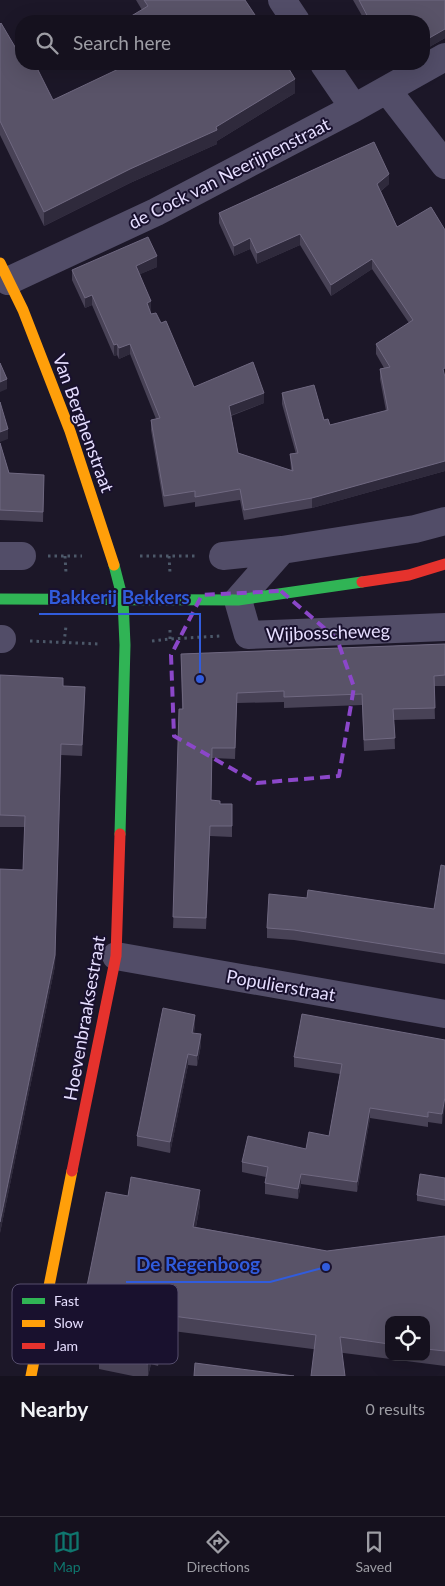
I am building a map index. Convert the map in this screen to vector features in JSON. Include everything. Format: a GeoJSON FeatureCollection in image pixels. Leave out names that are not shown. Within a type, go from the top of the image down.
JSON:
{"type":"FeatureCollection","features":[{"type":"Feature","properties":{"kind":"street"},"geometry":{"type":"LineString","coordinates":[[282,0],[292,15]]}},
{"type":"Feature","properties":{"kind":"street","name":"de Cock van Neerijnenstraat"},"geometry":{"type":"LineString","coordinates":[[430,66],[445,57]]}},
{"type":"Feature","properties":{"kind":"street"},"geometry":{"type":"LineString","coordinates":[[328,70],[354,108]]}},
{"type":"Feature","properties":{"kind":"street","name":"de Cock van Neerijnenstraat"},"geometry":{"type":"LineString","coordinates":[[4,272],[156,212],[422,70]]}},
{"type":"Feature","properties":{"kind":"street"},"geometry":{"type":"LineString","coordinates":[[387,90],[445,165]]}},
{"type":"Feature","properties":{"kind":"street","name":"Van Berghenstraat"},"geometry":{"type":"LineString","coordinates":[[4,272],[23,310],[70,431],[112,556],[122,600]]}},
{"type":"Feature","properties":{"kind":"street"},"geometry":{"type":"LineString","coordinates":[[223,556],[282,550],[415,529],[445,521]]}},
{"type":"Feature","properties":{"kind":"street"},"geometry":{"type":"LineString","coordinates":[[238,600],[282,550]]}},
{"type":"Feature","properties":{"kind":"street"},"geometry":{"type":"LineString","coordinates":[[0,599],[238,600],[409,575],[445,564]]}},
{"type":"Feature","properties":{"kind":"street","name":"Hoevenbraaksestraat"},"geometry":{"type":"LineString","coordinates":[[49,1284],[116,956],[125,645],[122,600]]}},
{"type":"Feature","properties":{"kind":"street","name":"Wijbosscheweg"},"geometry":{"type":"LineString","coordinates":[[238,600],[248,635],[445,627]]}},
{"type":"Feature","properties":{"kind":"street","name":"Populierstraat"},"geometry":{"type":"LineString","coordinates":[[116,956],[445,1014]]}},
{"type":"Feature","properties":{"kind":"path"},"geometry":{"type":"LineString","coordinates":[[65,556],[223,556]]}},
{"type":"Feature","properties":{"kind":"highlighted area"},"geometry":{"type":"Polygon","coordinates":[[[281,591],[337,639],[354,687],[339,776],[257,783],[174,736],[171,655],[202,595],[281,591]]]}},
{"type":"Feature","properties":{"kind":"building"},"geometry":{"type":"Polygon","coordinates":[[[144,0],[245,0],[255,15],[133,15],[148,6],[144,0]]]}},
{"type":"Feature","properties":{"kind":"building"},"geometry":{"type":"Polygon","coordinates":[[[359,0],[445,0],[445,29],[430,38],[430,15],[367,15],[359,0]]]}},
{"type":"Feature","properties":{"kind":"building"},"geometry":{"type":"Polygon","coordinates":[[[0,24],[15,47],[15,70],[38,70],[53,100],[116,70],[290,70],[295,79],[216,127],[217,130],[130,169],[44,212],[0,121],[0,24]]]}},
{"type":"Feature","properties":{"kind":"building"},"geometry":{"type":"Polygon","coordinates":[[[374,142],[389,174],[377,184],[397,227],[431,207],[445,230],[445,368],[443,369],[445,377],[445,461],[312,498],[244,510],[240,489],[195,497],[195,491],[164,496],[151,420],[160,418],[130,344],[119,348],[117,344],[114,345],[92,295],[85,298],[72,270],[148,237],[157,256],[136,266],[151,301],[147,303],[151,314],[156,313],[161,323],[166,321],[194,387],[253,362],[264,393],[229,406],[238,453],[293,471],[290,454],[298,453],[282,393],[314,385],[324,420],[328,419],[330,425],[388,410],[380,369],[390,367],[376,344],[413,320],[372,259],[331,285],[300,234],[257,253],[250,238],[234,246],[219,213],[374,142]]]}},
{"type":"Feature","properties":{"kind":"building"},"geometry":{"type":"Polygon","coordinates":[[[0,363],[7,379],[0,382],[0,363]]]}},
{"type":"Feature","properties":{"kind":"building"},"geometry":{"type":"Polygon","coordinates":[[[0,402],[8,429],[0,432],[0,402]]]}},
{"type":"Feature","properties":{"kind":"building"},"geometry":{"type":"Polygon","coordinates":[[[0,443],[9,473],[44,475],[43,512],[0,510],[0,443]]]}},
{"type":"Feature","properties":{"kind":"building"},"geometry":{"type":"Polygon","coordinates":[[[445,644],[445,675],[434,676],[435,708],[393,709],[395,738],[364,740],[362,694],[284,697],[284,691],[237,693],[235,748],[212,748],[211,800],[220,801],[220,804],[232,804],[232,826],[210,826],[206,918],[173,917],[179,709],[183,709],[181,654],[445,644]]]}},
{"type":"Feature","properties":{"kind":"building"},"geometry":{"type":"Polygon","coordinates":[[[0,675],[63,678],[63,686],[85,687],[82,745],[61,744],[55,955],[0,1222],[0,869],[23,870],[25,816],[0,815],[0,675]]]}},
{"type":"Feature","properties":{"kind":"building"},"geometry":{"type":"Polygon","coordinates":[[[441,865],[445,866],[445,954],[294,930],[267,928],[269,894],[307,898],[308,890],[434,909],[441,865]]]}},
{"type":"Feature","properties":{"kind":"building"},"geometry":{"type":"Polygon","coordinates":[[[163,1008],[195,1015],[192,1033],[201,1034],[197,1056],[188,1054],[170,1142],[137,1136],[163,1008]]]}},
{"type":"Feature","properties":{"kind":"building"},"geometry":{"type":"Polygon","coordinates":[[[302,1014],[445,1040],[445,1097],[442,1114],[428,1112],[428,1117],[370,1108],[357,1182],[301,1174],[298,1189],[265,1183],[268,1167],[242,1162],[248,1136],[306,1149],[309,1132],[329,1136],[342,1064],[294,1057],[302,1014]]]}},
{"type":"Feature","properties":{"kind":"building"},"geometry":{"type":"Polygon","coordinates":[[[420,1174],[445,1178],[445,1200],[417,1195],[420,1174]]]}},
{"type":"Feature","properties":{"kind":"building"},"geometry":{"type":"Polygon","coordinates":[[[131,1177],[200,1190],[193,1227],[327,1251],[445,1236],[445,1351],[430,1349],[430,1316],[385,1316],[385,1343],[340,1337],[345,1376],[311,1376],[316,1335],[178,1317],[178,1284],[87,1284],[106,1192],[128,1196],[131,1177]]]}},
{"type":"Feature","properties":{"kind":"building"},"geometry":{"type":"Polygon","coordinates":[[[195,1363],[294,1376],[194,1376],[195,1363]]]}},
{"type":"Feature","properties":{"kind":"traffic: fast"},"geometry":{"type":"LineString","coordinates":[[114,565],[123,600],[125,645],[120,834]]}},
{"type":"Feature","properties":{"kind":"traffic: fast"},"geometry":{"type":"LineString","coordinates":[[0,599],[238,600],[362,582]]}},
{"type":"Feature","properties":{"kind":"traffic: slow"},"geometry":{"type":"LineString","coordinates":[[0,263],[23,310],[70,431],[114,565]]}},
{"type":"Feature","properties":{"kind":"traffic: slow"},"geometry":{"type":"LineString","coordinates":[[49,1284],[72,1171]]}},
{"type":"Feature","properties":{"kind":"traffic: slow"},"geometry":{"type":"LineString","coordinates":[[31,1376],[33,1364]]}},
{"type":"Feature","properties":{"kind":"traffic: jam"},"geometry":{"type":"LineString","coordinates":[[362,582],[409,575],[445,564]]}},
{"type":"Feature","properties":{"kind":"traffic: jam"},"geometry":{"type":"LineString","coordinates":[[72,1171],[116,956],[120,834]]}},
{"type":"Feature","properties":{"kind":"place","name":"Bakkerij Bekkers"},"geometry":{"type":"Point","coordinates":[200,679]}},
{"type":"Feature","properties":{"kind":"place","name":"De Regenboog"},"geometry":{"type":"Point","coordinates":[326,1267]}}]}
